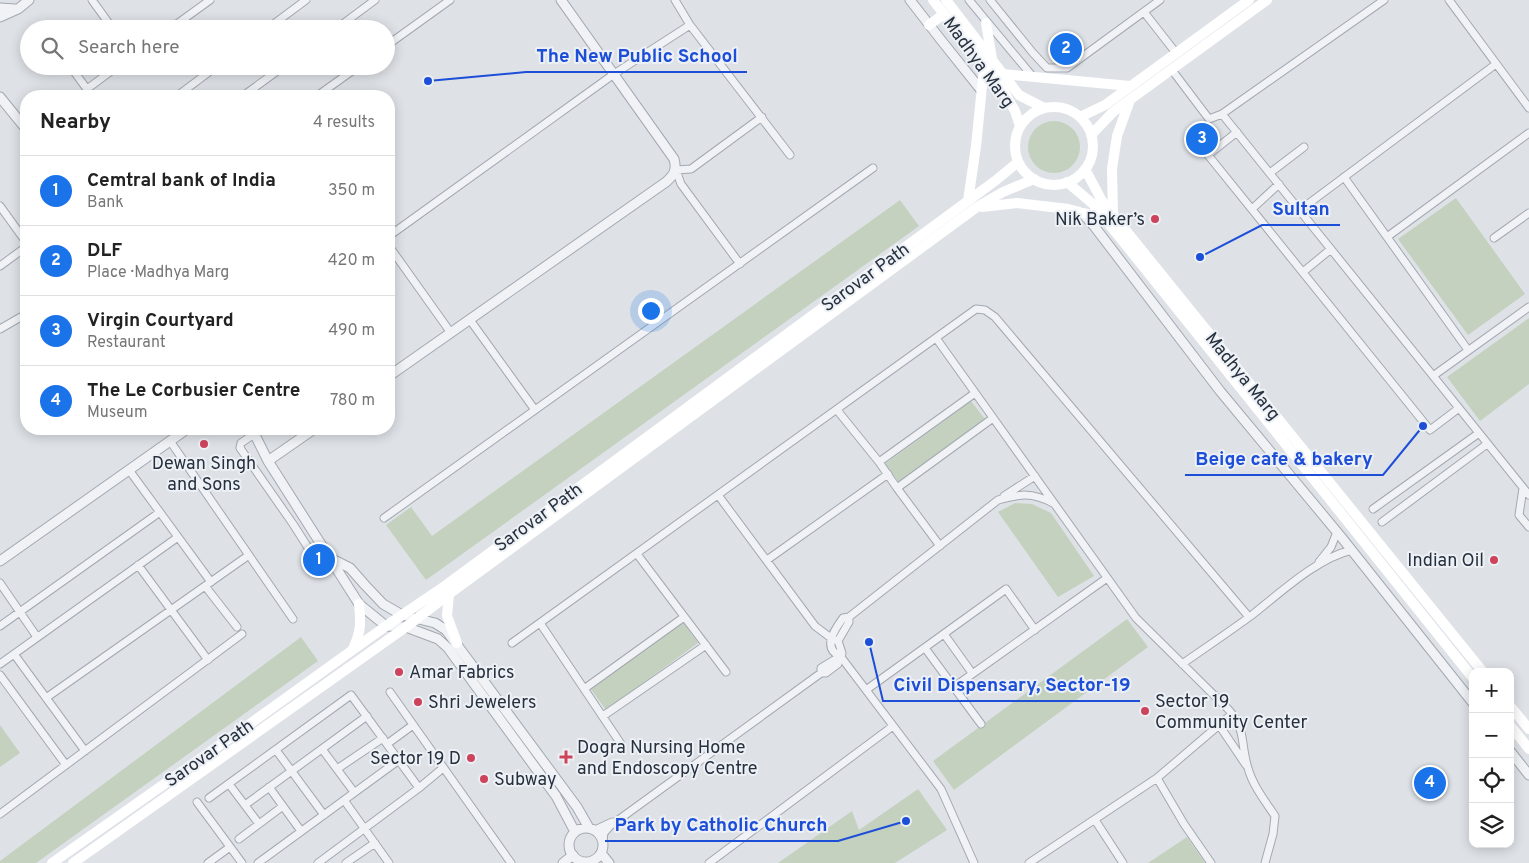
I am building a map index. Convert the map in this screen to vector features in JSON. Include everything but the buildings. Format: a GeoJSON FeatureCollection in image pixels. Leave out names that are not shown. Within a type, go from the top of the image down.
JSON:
{"type":"FeatureCollection","features":[{"type":"Feature","properties":{"kind":"main road","name":"Madhya Marg"},"geometry":{"type":"LineString","coordinates":[[933,0],[1004,92],[1015,111],[1020,126]]}},
{"type":"Feature","properties":{"kind":"main road","name":"Madhya Marg"},"geometry":{"type":"LineString","coordinates":[[946,0],[1019,94],[1044,108]]}},
{"type":"Feature","properties":{"kind":"main road"},"geometry":{"type":"LineString","coordinates":[[1080,117],[1104,105],[1248,0]]}},
{"type":"Feature","properties":{"kind":"main road"},"geometry":{"type":"LineString","coordinates":[[1091,135],[1112,112],[1267,0]]}},
{"type":"Feature","properties":{"kind":"main road"},"geometry":{"type":"LineString","coordinates":[[929,25],[944,14]]}},
{"type":"Feature","properties":{"kind":"main road"},"geometry":{"type":"LineString","coordinates":[[986,23],[992,60]]}},
{"type":"Feature","properties":{"kind":"main road"},"geometry":{"type":"LineString","coordinates":[[968,201],[984,67]]}},
{"type":"Feature","properties":{"kind":"main road"},"geometry":{"type":"LineString","coordinates":[[1002,74],[1130,86]]}},
{"type":"Feature","properties":{"kind":"main road"},"geometry":{"type":"LineString","coordinates":[[977,207],[1017,203],[1109,216],[1112,169],[1117,136],[1130,100]]}},
{"type":"Feature","properties":{"kind":"main road"},"geometry":{"type":"LineString","coordinates":[[1044,108],[1065,108],[1080,117],[1088,127],[1093,146],[1092,154],[1085,169],[1073,180],[1060,184],[1051,184],[1029,176],[1018,162],[1015,148],[1017,132],[1020,126],[1026,118],[1044,108]]}},
{"type":"Feature","properties":{"kind":"main road","name":"Sarovar Path"},"geometry":{"type":"LineString","coordinates":[[52,863],[442,588],[968,201],[1018,162]]}},
{"type":"Feature","properties":{"kind":"main road","name":"Madhya Marg"},"geometry":{"type":"LineString","coordinates":[[1085,169],[1109,216],[1469,673]]}},
{"type":"Feature","properties":{"kind":"main road","name":"Sarovar Path"},"geometry":{"type":"LineString","coordinates":[[73,863],[406,627],[977,207],[1003,192],[1034,179]]}},
{"type":"Feature","properties":{"kind":"main road","name":"Madhya Marg"},"geometry":{"type":"LineString","coordinates":[[1067,182],[1109,216],[1480,668]]}},
{"type":"Feature","properties":{"kind":"main road"},"geometry":{"type":"LineString","coordinates":[[449,594],[447,616],[457,642]]}},
{"type":"Feature","properties":{"kind":"main road"},"geometry":{"type":"LineString","coordinates":[[353,650],[359,636],[359,604]]}},
{"type":"Feature","properties":{"kind":"main road"},"geometry":{"type":"LineString","coordinates":[[1514,711],[1529,729]]}},
{"type":"Feature","properties":{"kind":"main road"},"geometry":{"type":"LineString","coordinates":[[1514,730],[1529,749]]}},
{"type":"Feature","properties":{"kind":"street"},"geometry":{"type":"LineString","coordinates":[[0,17],[18,9],[29,0]]}},
{"type":"Feature","properties":{"kind":"street"},"geometry":{"type":"LineString","coordinates":[[92,0],[106,20]]}},
{"type":"Feature","properties":{"kind":"street"},"geometry":{"type":"LineString","coordinates":[[182,20],[210,0]]}},
{"type":"Feature","properties":{"kind":"street"},"geometry":{"type":"LineString","coordinates":[[280,20],[306,0]]}},
{"type":"Feature","properties":{"kind":"street"},"geometry":{"type":"LineString","coordinates":[[348,20],[375,0]]}},
{"type":"Feature","properties":{"kind":"street"},"geometry":{"type":"LineString","coordinates":[[395,40],[450,0]]}},
{"type":"Feature","properties":{"kind":"street"},"geometry":{"type":"LineString","coordinates":[[561,0],[674,159],[681,184],[740,264]]}},
{"type":"Feature","properties":{"kind":"street"},"geometry":{"type":"LineString","coordinates":[[675,0],[690,25],[790,156]]}},
{"type":"Feature","properties":{"kind":"street"},"geometry":{"type":"LineString","coordinates":[[910,0],[981,90]]}},
{"type":"Feature","properties":{"kind":"street"},"geometry":{"type":"LineString","coordinates":[[969,0],[986,23],[1033,77]]}},
{"type":"Feature","properties":{"kind":"street"},"geometry":{"type":"LineString","coordinates":[[990,0],[1047,68],[1067,68],[1144,12],[1150,3],[1160,0]]}},
{"type":"Feature","properties":{"kind":"street"},"geometry":{"type":"LineString","coordinates":[[1175,74],[1209,119],[1222,114],[1384,0]]}},
{"type":"Feature","properties":{"kind":"street"},"geometry":{"type":"LineString","coordinates":[[1449,0],[1529,108]]}},
{"type":"Feature","properties":{"kind":"street"},"geometry":{"type":"LineString","coordinates":[[0,8],[18,9]]}},
{"type":"Feature","properties":{"kind":"street"},"geometry":{"type":"LineString","coordinates":[[1144,12],[1176,53]]}},
{"type":"Feature","properties":{"kind":"street"},"geometry":{"type":"LineString","coordinates":[[395,232],[614,74],[690,25]]}},
{"type":"Feature","properties":{"kind":"street"},"geometry":{"type":"LineString","coordinates":[[1300,210],[1496,64]]}},
{"type":"Feature","properties":{"kind":"street"},"geometry":{"type":"LineString","coordinates":[[77,75],[87,89],[106,75]]}},
{"type":"Feature","properties":{"kind":"street"},"geometry":{"type":"LineString","coordinates":[[185,90],[205,75]]}},
{"type":"Feature","properties":{"kind":"street"},"geometry":{"type":"LineString","coordinates":[[251,90],[272,75]]}},
{"type":"Feature","properties":{"kind":"street"},"geometry":{"type":"LineString","coordinates":[[325,90],[346,75]]}},
{"type":"Feature","properties":{"kind":"street"},"geometry":{"type":"LineString","coordinates":[[0,97],[20,122]]}},
{"type":"Feature","properties":{"kind":"street"},"geometry":{"type":"LineString","coordinates":[[1222,114],[1529,495]]}},
{"type":"Feature","properties":{"kind":"street"},"geometry":{"type":"LineString","coordinates":[[676,170],[691,169],[762,117]]}},
{"type":"Feature","properties":{"kind":"street"},"geometry":{"type":"LineString","coordinates":[[1236,132],[1208,155],[1430,430],[1458,408]]}},
{"type":"Feature","properties":{"kind":"street"},"geometry":{"type":"LineString","coordinates":[[1387,237],[1529,132]]}},
{"type":"Feature","properties":{"kind":"street"},"geometry":{"type":"LineString","coordinates":[[1270,173],[1304,147]]}},
{"type":"Feature","properties":{"kind":"street"},"geometry":{"type":"LineString","coordinates":[[384,518],[873,168]]}},
{"type":"Feature","properties":{"kind":"street"},"geometry":{"type":"LineString","coordinates":[[395,372],[666,182],[676,170]]}},
{"type":"Feature","properties":{"kind":"street"},"geometry":{"type":"LineString","coordinates":[[1344,177],[1468,350]]}},
{"type":"Feature","properties":{"kind":"street"},"geometry":{"type":"LineString","coordinates":[[1252,209],[1279,184]]}},
{"type":"Feature","properties":{"kind":"street"},"geometry":{"type":"LineString","coordinates":[[0,206],[20,234]]}},
{"type":"Feature","properties":{"kind":"street"},"geometry":{"type":"LineString","coordinates":[[1082,213],[1100,233],[1220,391],[1352,550],[1469,698]]}},
{"type":"Feature","properties":{"kind":"street"},"geometry":{"type":"LineString","coordinates":[[1494,238],[1529,213]]}},
{"type":"Feature","properties":{"kind":"street"},"geometry":{"type":"LineString","coordinates":[[1303,272],[1331,249]]}},
{"type":"Feature","properties":{"kind":"street"},"geometry":{"type":"LineString","coordinates":[[0,266],[20,251]]}},
{"type":"Feature","properties":{"kind":"street"},"geometry":{"type":"LineString","coordinates":[[395,254],[451,332]]}},
{"type":"Feature","properties":{"kind":"street"},"geometry":{"type":"LineString","coordinates":[[1433,376],[1529,307]]}},
{"type":"Feature","properties":{"kind":"street"},"geometry":{"type":"LineString","coordinates":[[512,643],[976,309],[985,310],[995,317],[1249,617]]}},
{"type":"Feature","properties":{"kind":"street"},"geometry":{"type":"LineString","coordinates":[[0,329],[20,317]]}},
{"type":"Feature","properties":{"kind":"street"},"geometry":{"type":"LineString","coordinates":[[470,320],[535,410]]}},
{"type":"Feature","properties":{"kind":"street"},"geometry":{"type":"LineString","coordinates":[[936,338],[1136,618],[1232,714],[1239,724],[1243,735],[1247,767]]}},
{"type":"Feature","properties":{"kind":"street"},"geometry":{"type":"LineString","coordinates":[[879,462],[975,393]]}},
{"type":"Feature","properties":{"kind":"street"},"geometry":{"type":"LineString","coordinates":[[837,410],[879,462],[940,546]]}},
{"type":"Feature","properties":{"kind":"street"},"geometry":{"type":"LineString","coordinates":[[897,488],[993,418]]}},
{"type":"Feature","properties":{"kind":"street"},"geometry":{"type":"LineString","coordinates":[[1373,510],[1479,433]]}},
{"type":"Feature","properties":{"kind":"street"},"geometry":{"type":"LineString","coordinates":[[0,561],[178,435]]}},
{"type":"Feature","properties":{"kind":"street"},"geometry":{"type":"LineString","coordinates":[[249,435],[241,443],[240,448],[316,560],[322,562],[330,558]]}},
{"type":"Feature","properties":{"kind":"street"},"geometry":{"type":"LineString","coordinates":[[255,435],[268,461],[359,604],[386,626],[406,627],[438,639],[448,648],[556,796],[575,832]]}},
{"type":"Feature","properties":{"kind":"street"},"geometry":{"type":"LineString","coordinates":[[268,461],[305,435]]}},
{"type":"Feature","properties":{"kind":"street"},"geometry":{"type":"LineString","coordinates":[[170,441],[293,619]]}},
{"type":"Feature","properties":{"kind":"street"},"geometry":{"type":"LineString","coordinates":[[1382,522],[1488,444]]}},
{"type":"Feature","properties":{"kind":"street"},"geometry":{"type":"LineString","coordinates":[[129,470],[178,537],[237,627]]}},
{"type":"Feature","properties":{"kind":"street"},"geometry":{"type":"LineString","coordinates":[[767,560],[888,474]]}},
{"type":"Feature","properties":{"kind":"street"},"geometry":{"type":"LineString","coordinates":[[974,863],[941,789],[866,690],[836,655],[832,647],[834,630],[843,618],[848,617],[998,500],[1035,476]]}},
{"type":"Feature","properties":{"kind":"street"},"geometry":{"type":"LineString","coordinates":[[1523,488],[1519,515],[1529,527]]}},
{"type":"Feature","properties":{"kind":"street"},"geometry":{"type":"LineString","coordinates":[[718,495],[816,626],[834,640]]}},
{"type":"Feature","properties":{"kind":"street"},"geometry":{"type":"LineString","coordinates":[[998,500],[1016,495],[1028,495],[1040,496],[1055,504]]}},
{"type":"Feature","properties":{"kind":"street"},"geometry":{"type":"LineString","coordinates":[[0,626],[160,512]]}},
{"type":"Feature","properties":{"kind":"street"},"geometry":{"type":"LineString","coordinates":[[1318,565],[1331,546],[1337,532]]}},
{"type":"Feature","properties":{"kind":"street"},"geometry":{"type":"LineString","coordinates":[[0,664],[178,537]]}},
{"type":"Feature","properties":{"kind":"street"},"geometry":{"type":"LineString","coordinates":[[1182,664],[1318,565],[1352,550]]}},
{"type":"Feature","properties":{"kind":"street"},"geometry":{"type":"LineString","coordinates":[[636,554],[726,672]]}},
{"type":"Feature","properties":{"kind":"street"},"geometry":{"type":"LineString","coordinates":[[46,698],[249,555]]}},
{"type":"Feature","properties":{"kind":"street"},"geometry":{"type":"LineString","coordinates":[[330,558],[350,568],[383,604],[402,615],[435,623],[446,630],[457,642],[592,829],[599,834],[603,847],[598,859]]}},
{"type":"Feature","properties":{"kind":"street"},"geometry":{"type":"LineString","coordinates":[[138,565],[208,660]]}},
{"type":"Feature","properties":{"kind":"street"},"geometry":{"type":"LineString","coordinates":[[954,687],[1107,578]]}},
{"type":"Feature","properties":{"kind":"street"},"geometry":{"type":"LineString","coordinates":[[0,583],[37,637]]}},
{"type":"Feature","properties":{"kind":"street"},"geometry":{"type":"LineString","coordinates":[[866,690],[1006,589],[1034,630]]}},
{"type":"Feature","properties":{"kind":"street"},"geometry":{"type":"LineString","coordinates":[[584,689],[684,617]]}},
{"type":"Feature","properties":{"kind":"street"},"geometry":{"type":"LineString","coordinates":[[540,623],[621,744]]}},
{"type":"Feature","properties":{"kind":"street"},"geometry":{"type":"LineString","coordinates":[[0,814],[242,634]]}},
{"type":"Feature","properties":{"kind":"street"},"geometry":{"type":"LineString","coordinates":[[944,634],[972,673]]}},
{"type":"Feature","properties":{"kind":"street"},"geometry":{"type":"LineString","coordinates":[[602,716],[706,645]]}},
{"type":"Feature","properties":{"kind":"street"},"geometry":{"type":"LineString","coordinates":[[925,648],[981,724]]}},
{"type":"Feature","properties":{"kind":"street"},"geometry":{"type":"LineString","coordinates":[[14,654],[85,751]]}},
{"type":"Feature","properties":{"kind":"street"},"geometry":{"type":"LineString","coordinates":[[602,840],[604,833],[610,826],[821,673],[821,668],[834,660],[840,659]]}},
{"type":"Feature","properties":{"kind":"street"},"geometry":{"type":"LineString","coordinates":[[468,677],[476,670]]}},
{"type":"Feature","properties":{"kind":"street"},"geometry":{"type":"LineString","coordinates":[[0,675],[66,765]]}},
{"type":"Feature","properties":{"kind":"street"},"geometry":{"type":"LineString","coordinates":[[390,692],[511,863]]}},
{"type":"Feature","properties":{"kind":"street"},"geometry":{"type":"LineString","coordinates":[[209,798],[351,695],[420,788]]}},
{"type":"Feature","properties":{"kind":"street"},"geometry":{"type":"LineString","coordinates":[[1029,863],[1156,778],[1232,714]]}},
{"type":"Feature","properties":{"kind":"street"},"geometry":{"type":"LineString","coordinates":[[245,805],[367,716]]}},
{"type":"Feature","properties":{"kind":"street"},"geometry":{"type":"LineString","coordinates":[[337,770],[413,724]]}},
{"type":"Feature","properties":{"kind":"street"},"geometry":{"type":"LineString","coordinates":[[1219,725],[1247,767],[1255,786],[1275,816],[1273,834],[1265,863]]}},
{"type":"Feature","properties":{"kind":"street"},"geometry":{"type":"LineString","coordinates":[[709,863],[893,726]]}},
{"type":"Feature","properties":{"kind":"street"},"geometry":{"type":"LineString","coordinates":[[322,749],[354,792]]}},
{"type":"Feature","properties":{"kind":"street"},"geometry":{"type":"LineString","coordinates":[[276,750],[324,815]]}},
{"type":"Feature","properties":{"kind":"street"},"geometry":{"type":"LineString","coordinates":[[1514,756],[1529,775]]}},
{"type":"Feature","properties":{"kind":"street"},"geometry":{"type":"LineString","coordinates":[[258,863],[399,760]]}},
{"type":"Feature","properties":{"kind":"street"},"geometry":{"type":"LineString","coordinates":[[318,863],[420,788],[444,768]]}},
{"type":"Feature","properties":{"kind":"street"},"geometry":{"type":"LineString","coordinates":[[1156,778],[1211,863]]}},
{"type":"Feature","properties":{"kind":"street"},"geometry":{"type":"LineString","coordinates":[[229,784],[259,824]]}},
{"type":"Feature","properties":{"kind":"street"},"geometry":{"type":"LineString","coordinates":[[269,787],[301,831]]}},
{"type":"Feature","properties":{"kind":"street"},"geometry":{"type":"LineString","coordinates":[[556,796],[564,790]]}},
{"type":"Feature","properties":{"kind":"street"},"geometry":{"type":"LineString","coordinates":[[344,800],[389,863]]}},
{"type":"Feature","properties":{"kind":"street"},"geometry":{"type":"LineString","coordinates":[[197,802],[242,863]]}},
{"type":"Feature","properties":{"kind":"street"},"geometry":{"type":"LineString","coordinates":[[239,839],[283,806]]}},
{"type":"Feature","properties":{"kind":"street"},"geometry":{"type":"LineString","coordinates":[[609,863],[598,859],[583,862],[573,855],[569,842],[575,832],[584,828],[592,829],[621,818]]}},
{"type":"Feature","properties":{"kind":"street"},"geometry":{"type":"LineString","coordinates":[[1095,820],[1123,863]]}},
{"type":"Feature","properties":{"kind":"street"},"geometry":{"type":"LineString","coordinates":[[346,863],[375,843]]}},
{"type":"Feature","properties":{"kind":"street"},"geometry":{"type":"LineString","coordinates":[[208,863],[230,847]]}},
{"type":"Feature","properties":{"kind":"street"},"geometry":{"type":"LineString","coordinates":[[563,863],[573,855]]}},
{"type":"Feature","properties":{"kind":"green space"},"geometry":{"type":"Polygon","coordinates":[[[1054,121],[1064,123],[1072,129],[1078,137],[1080,147],[1078,157],[1072,165],[1064,171],[1054,173],[1044,171],[1036,165],[1030,157],[1028,147],[1030,137],[1036,129],[1044,123],[1054,121]]]}},
{"type":"Feature","properties":{"kind":"green space"},"geometry":{"type":"Polygon","coordinates":[[[1456,198],[1525,294],[1468,335],[1398,239],[1456,198]]]}},
{"type":"Feature","properties":{"kind":"green space"},"geometry":{"type":"Polygon","coordinates":[[[900,200],[919,226],[426,580],[386,525],[411,507],[432,536],[900,200]]]}},
{"type":"Feature","properties":{"kind":"green space"},"geometry":{"type":"Polygon","coordinates":[[[1529,318],[1529,384],[1480,421],[1447,377],[1529,318]]]}},
{"type":"Feature","properties":{"kind":"green space"},"geometry":{"type":"Polygon","coordinates":[[[971,401],[985,419],[899,482],[885,464],[971,401]]]}},
{"type":"Feature","properties":{"kind":"green space"},"geometry":{"type":"Polygon","coordinates":[[[1015,503],[1032,504],[1051,513],[1094,576],[1058,597],[998,512],[1015,503]]]}},
{"type":"Feature","properties":{"kind":"green space"},"geometry":{"type":"Polygon","coordinates":[[[1127,619],[1148,647],[954,790],[933,761],[1127,619]]]}},
{"type":"Feature","properties":{"kind":"green space"},"geometry":{"type":"Polygon","coordinates":[[[683,622],[698,643],[606,710],[590,688],[683,622]]]}},
{"type":"Feature","properties":{"kind":"green space"},"geometry":{"type":"Polygon","coordinates":[[[301,637],[318,661],[36,863],[0,863],[0,861],[301,637]]]}},
{"type":"Feature","properties":{"kind":"green space"},"geometry":{"type":"Polygon","coordinates":[[[0,725],[20,753],[0,767],[0,725]]]}},
{"type":"Feature","properties":{"kind":"green space"},"geometry":{"type":"Polygon","coordinates":[[[918,789],[947,830],[895,863],[778,863],[852,811],[859,830],[918,789]]]}},
{"type":"Feature","properties":{"kind":"green space"},"geometry":{"type":"Polygon","coordinates":[[[1187,837],[1205,863],[1148,863],[1187,837]]]}},
{"type":"Feature","properties":{"kind":"place","name":"DLF"},"geometry":{"type":"Point","coordinates":[1066,49]}},
{"type":"Feature","properties":{"kind":"place","name":"The New Public School"},"geometry":{"type":"Point","coordinates":[428,81]}},
{"type":"Feature","properties":{"kind":"place","name":"Virgin Courtyard"},"geometry":{"type":"Point","coordinates":[1202,139]}},
{"type":"Feature","properties":{"kind":"place","name":"Nik Baker’s"},"geometry":{"type":"Point","coordinates":[1155,219]}},
{"type":"Feature","properties":{"kind":"place","name":"Sultan"},"geometry":{"type":"Point","coordinates":[1200,257]}},
{"type":"Feature","properties":{"kind":"place","name":"Beige cafe & bakery"},"geometry":{"type":"Point","coordinates":[1423,426]}},
{"type":"Feature","properties":{"kind":"place","name":"Dewan Singh and Sons"},"geometry":{"type":"Point","coordinates":[204,444]}},
{"type":"Feature","properties":{"kind":"place","name":"Cemtral bank of India"},"geometry":{"type":"Point","coordinates":[319,560]}},
{"type":"Feature","properties":{"kind":"place","name":"Indian Oil"},"geometry":{"type":"Point","coordinates":[1494,560]}},
{"type":"Feature","properties":{"kind":"place","name":"Civil Dispensary, Sector-19"},"geometry":{"type":"Point","coordinates":[869,642]}},
{"type":"Feature","properties":{"kind":"place","name":"Amar Fabrics"},"geometry":{"type":"Point","coordinates":[399,672]}},
{"type":"Feature","properties":{"kind":"place","name":"Shri Jewelers"},"geometry":{"type":"Point","coordinates":[418,702]}},
{"type":"Feature","properties":{"kind":"place","name":"Sector 19 Community Center"},"geometry":{"type":"Point","coordinates":[1145,711]}},
{"type":"Feature","properties":{"kind":"place","name":"Dogra Nursing Home and Endoscopy Centre"},"geometry":{"type":"Point","coordinates":[566,757]}},
{"type":"Feature","properties":{"kind":"place","name":"Sector 19 D"},"geometry":{"type":"Point","coordinates":[471,758]}},
{"type":"Feature","properties":{"kind":"place","name":"Subway"},"geometry":{"type":"Point","coordinates":[484,779]}},
{"type":"Feature","properties":{"kind":"place","name":"The Le Corbusier Centre"},"geometry":{"type":"Point","coordinates":[1430,783]}},
{"type":"Feature","properties":{"kind":"place","name":"Park by Catholic Church"},"geometry":{"type":"Point","coordinates":[906,821]}}]}
